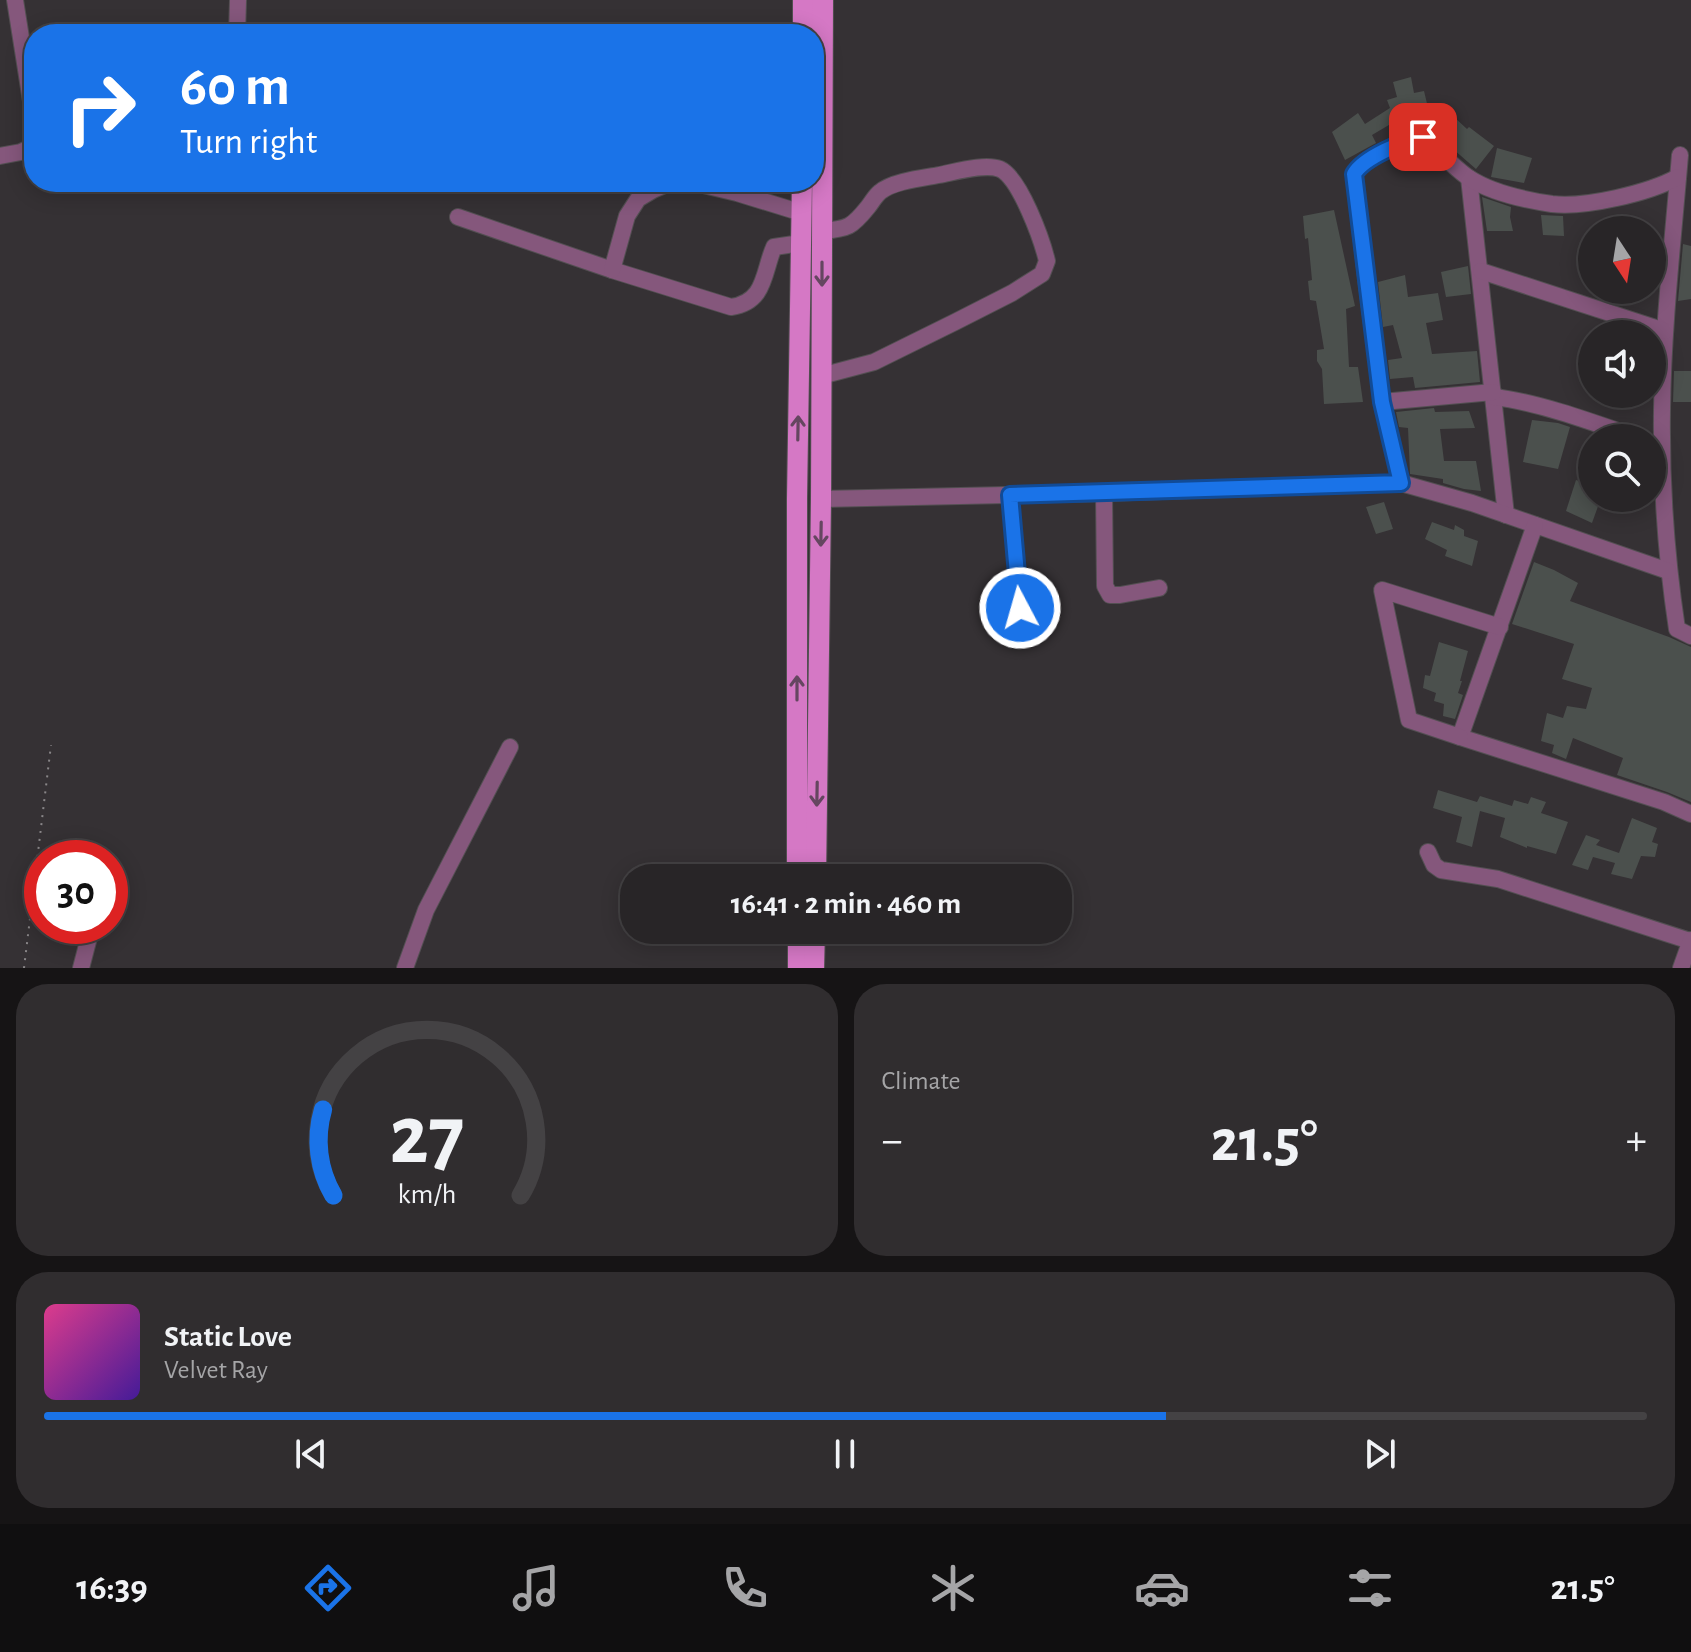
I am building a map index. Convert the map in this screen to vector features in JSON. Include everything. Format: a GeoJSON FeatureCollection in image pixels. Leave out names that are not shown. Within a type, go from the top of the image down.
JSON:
{"type":"FeatureCollection","features":[{"type":"Feature","properties":{"kind":"main road"},"geometry":{"type":"LineString","coordinates":[[803,0],[803,24]]}},
{"type":"Feature","properties":{"kind":"main road"},"geometry":{"type":"LineString","coordinates":[[823,0],[823,24]]}},
{"type":"Feature","properties":{"kind":"main road"},"geometry":{"type":"LineString","coordinates":[[797,864],[797,499],[802,192]]}},
{"type":"Feature","properties":{"kind":"main road"},"geometry":{"type":"LineString","coordinates":[[816,864],[822,192]]}},
{"type":"Feature","properties":{"kind":"main road"},"geometry":{"type":"LineString","coordinates":[[798,944],[798,968]]}},
{"type":"Feature","properties":{"kind":"main road"},"geometry":{"type":"LineString","coordinates":[[814,968],[815,944]]}},
{"type":"Feature","properties":{"kind":"street"},"geometry":{"type":"LineString","coordinates":[[15,0],[24,57]]}},
{"type":"Feature","properties":{"kind":"street"},"geometry":{"type":"LineString","coordinates":[[237,24],[238,0]]}},
{"type":"Feature","properties":{"kind":"street"},"geometry":{"type":"LineString","coordinates":[[1401,483],[1382,402],[1354,174],[1359,165],[1409,139],[1423,137],[1469,178],[1500,192],[1554,204],[1608,201],[1678,177]]}},
{"type":"Feature","properties":{"kind":"street"},"geometry":{"type":"LineString","coordinates":[[0,156],[24,151]]}},
{"type":"Feature","properties":{"kind":"street"},"geometry":{"type":"LineString","coordinates":[[1666,320],[1680,155]]}},
{"type":"Feature","properties":{"kind":"street"},"geometry":{"type":"LineString","coordinates":[[821,376],[874,362],[1012,293],[1042,274],[1047,261],[1019,189],[1010,176],[999,168],[980,167],[898,184],[880,191],[850,226],[843,230],[822,231]]}},
{"type":"Feature","properties":{"kind":"street"},"geometry":{"type":"LineString","coordinates":[[1469,178],[1506,515]]}},
{"type":"Feature","properties":{"kind":"street"},"geometry":{"type":"LineString","coordinates":[[612,270],[627,216],[638,199],[650,192]]}},
{"type":"Feature","properties":{"kind":"street"},"geometry":{"type":"LineString","coordinates":[[733,192],[802,213]]}},
{"type":"Feature","properties":{"kind":"street"},"geometry":{"type":"LineString","coordinates":[[458,217],[731,307],[747,303],[762,285],[774,247],[801,243]]}},
{"type":"Feature","properties":{"kind":"street"},"geometry":{"type":"LineString","coordinates":[[1481,271],[1631,320]]}},
{"type":"Feature","properties":{"kind":"street"},"geometry":{"type":"LineString","coordinates":[[1382,402],[1493,394],[1594,424]]}},
{"type":"Feature","properties":{"kind":"street"},"geometry":{"type":"LineString","coordinates":[[821,499],[1401,483],[1472,503],[1668,571]]}},
{"type":"Feature","properties":{"kind":"street"},"geometry":{"type":"LineString","coordinates":[[1104,493],[1105,586],[1110,595],[1159,588]]}},
{"type":"Feature","properties":{"kind":"street"},"geometry":{"type":"LineString","coordinates":[[1010,495],[1020,608]]}},
{"type":"Feature","properties":{"kind":"street"},"geometry":{"type":"LineString","coordinates":[[1663,512],[1677,629],[1691,636]]}},
{"type":"Feature","properties":{"kind":"street"},"geometry":{"type":"LineString","coordinates":[[1460,737],[1535,525]]}},
{"type":"Feature","properties":{"kind":"street"},"geometry":{"type":"LineString","coordinates":[[1500,627],[1382,590],[1409,720],[1664,802],[1691,814]]}},
{"type":"Feature","properties":{"kind":"street"},"geometry":{"type":"LineString","coordinates":[[405,968],[426,910],[510,747]]}},
{"type":"Feature","properties":{"kind":"street"},"geometry":{"type":"LineString","coordinates":[[1428,852],[1434,865],[1441,870],[1498,879],[1691,940],[1681,968]]}},
{"type":"Feature","properties":{"kind":"street"},"geometry":{"type":"LineString","coordinates":[[81,968],[87,944]]}},
{"type":"Feature","properties":{"kind":"path"},"geometry":{"type":"LineString","coordinates":[[24,968],[51,745]]}},
{"type":"Feature","properties":{"kind":"building"},"geometry":{"type":"Polygon","coordinates":[[[1411,77],[1414,93],[1424,91],[1431,120],[1441,105],[1467,129],[1469,127],[1494,146],[1476,169],[1430,129],[1416,123],[1397,129],[1394,122],[1372,135],[1376,143],[1345,160],[1332,132],[1358,113],[1365,124],[1390,108],[1387,100],[1397,97],[1393,82],[1411,77]]]}},
{"type":"Feature","properties":{"kind":"building"},"geometry":{"type":"Polygon","coordinates":[[[1497,148],[1532,158],[1524,183],[1491,177],[1497,148]]]}},
{"type":"Feature","properties":{"kind":"building"},"geometry":{"type":"Polygon","coordinates":[[[1482,197],[1511,207],[1513,231],[1487,231],[1482,197]]]}},
{"type":"Feature","properties":{"kind":"building"},"geometry":{"type":"Polygon","coordinates":[[[1334,210],[1355,306],[1346,309],[1349,367],[1358,367],[1363,402],[1324,404],[1322,369],[1317,361],[1317,350],[1324,349],[1316,301],[1310,300],[1308,281],[1312,280],[1303,216],[1334,210]]]}},
{"type":"Feature","properties":{"kind":"building"},"geometry":{"type":"Polygon","coordinates":[[[1541,215],[1563,216],[1564,236],[1543,235],[1541,215]]]}},
{"type":"Feature","properties":{"kind":"building"},"geometry":{"type":"Polygon","coordinates":[[[1683,244],[1691,246],[1691,299],[1678,301],[1683,244]]]}},
{"type":"Feature","properties":{"kind":"building"},"geometry":{"type":"Polygon","coordinates":[[[1468,266],[1471,294],[1446,297],[1441,272],[1468,266]]]}},
{"type":"Feature","properties":{"kind":"building"},"geometry":{"type":"Polygon","coordinates":[[[1405,275],[1408,297],[1438,293],[1443,320],[1426,323],[1432,354],[1477,351],[1480,382],[1415,388],[1413,377],[1390,379],[1388,360],[1402,358],[1393,325],[1383,327],[1378,282],[1405,275]]]}},
{"type":"Feature","properties":{"kind":"building"},"geometry":{"type":"Polygon","coordinates":[[[1674,371],[1691,371],[1691,402],[1673,402],[1674,371]]]}},
{"type":"Feature","properties":{"kind":"building"},"geometry":{"type":"Polygon","coordinates":[[[1434,408],[1435,412],[1469,411],[1475,428],[1440,429],[1444,461],[1476,461],[1481,491],[1443,483],[1443,479],[1410,474],[1408,428],[1399,427],[1396,412],[1434,408]]]}},
{"type":"Feature","properties":{"kind":"building"},"geometry":{"type":"Polygon","coordinates":[[[1532,420],[1570,427],[1558,469],[1523,462],[1532,420]]]}},
{"type":"Feature","properties":{"kind":"building"},"geometry":{"type":"Polygon","coordinates":[[[1578,481],[1578,512],[1596,512],[1592,523],[1566,511],[1578,481]]]}},
{"type":"Feature","properties":{"kind":"building"},"geometry":{"type":"Polygon","coordinates":[[[1384,502],[1393,529],[1376,534],[1366,507],[1384,502]]]}},
{"type":"Feature","properties":{"kind":"building"},"geometry":{"type":"Polygon","coordinates":[[[1432,522],[1454,530],[1455,525],[1464,530],[1464,536],[1478,541],[1472,566],[1445,556],[1447,550],[1425,539],[1432,522]]]}},
{"type":"Feature","properties":{"kind":"building"},"geometry":{"type":"Polygon","coordinates":[[[1534,562],[1578,583],[1570,601],[1691,647],[1691,802],[1617,775],[1623,758],[1573,738],[1566,759],[1552,753],[1554,745],[1541,741],[1547,713],[1563,718],[1567,706],[1586,709],[1592,688],[1562,679],[1574,644],[1512,624],[1534,562]]]}},
{"type":"Feature","properties":{"kind":"building"},"geometry":{"type":"Polygon","coordinates":[[[1439,642],[1468,651],[1458,693],[1463,695],[1455,719],[1443,716],[1444,704],[1434,701],[1436,693],[1423,688],[1425,675],[1430,676],[1439,642]]]}},
{"type":"Feature","properties":{"kind":"building"},"geometry":{"type":"Polygon","coordinates":[[[1438,790],[1477,802],[1480,796],[1512,806],[1514,800],[1528,804],[1531,797],[1546,802],[1541,813],[1568,822],[1556,854],[1527,848],[1500,837],[1505,818],[1480,811],[1472,847],[1456,842],[1462,817],[1433,808],[1438,790]]]}},
{"type":"Feature","properties":{"kind":"building"},"geometry":{"type":"Polygon","coordinates":[[[1632,818],[1657,828],[1652,842],[1658,844],[1655,857],[1641,856],[1632,879],[1611,874],[1615,863],[1593,857],[1588,870],[1572,865],[1586,835],[1600,840],[1596,845],[1619,853],[1632,818]]]}},
{"type":"Feature","properties":{"kind":"route"},"geometry":{"type":"LineString","coordinates":[[1020,608],[1010,495],[1401,483],[1382,402],[1354,174],[1359,165],[1409,139],[1423,137]]}}]}
